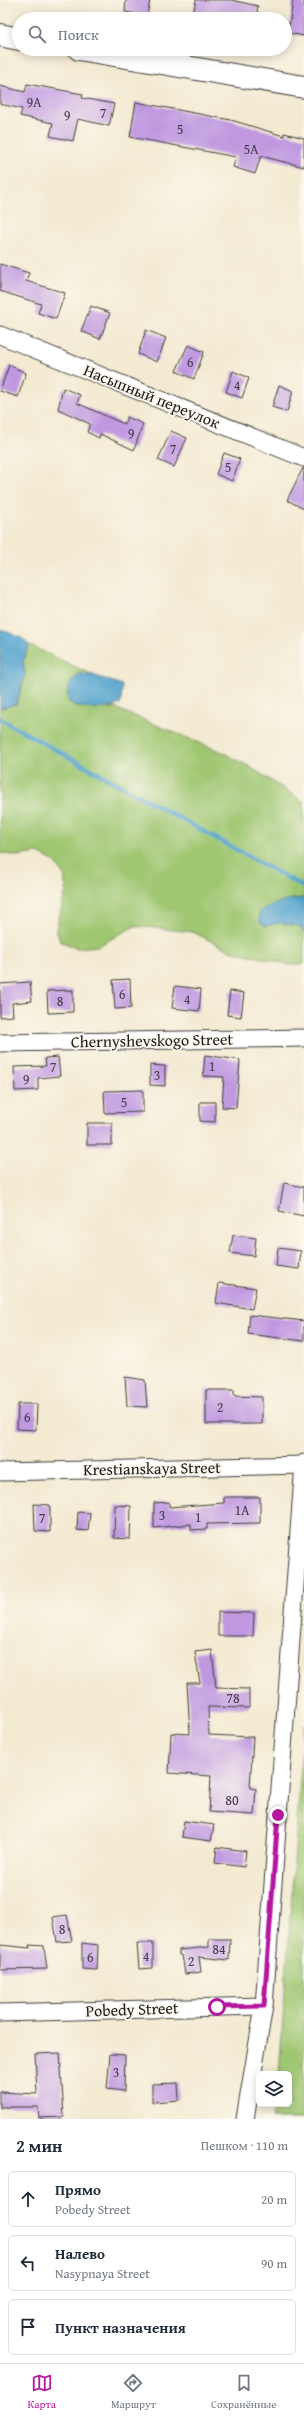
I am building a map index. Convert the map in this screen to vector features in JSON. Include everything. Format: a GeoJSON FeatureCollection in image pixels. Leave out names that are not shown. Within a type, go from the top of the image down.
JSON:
{"type":"FeatureCollection","features":[{"type":"Feature","properties":{"kind":"main road"},"geometry":{"type":"LineString","coordinates":[[0,35],[12,37]]}},
{"type":"Feature","properties":{"kind":"main road"},"geometry":{"type":"LineString","coordinates":[[120,56],[304,87]]}},
{"type":"Feature","properties":{"kind":"street","name":"Насыпный переулок"},"geometry":{"type":"LineString","coordinates":[[0,335],[304,458]]}},
{"type":"Feature","properties":{"kind":"street","name":"Chernyshevskogo Street"},"geometry":{"type":"LineString","coordinates":[[0,1043],[304,1038]]}},
{"type":"Feature","properties":{"kind":"street","name":"Krestianskaya Street"},"geometry":{"type":"LineString","coordinates":[[0,1472],[304,1464]]}},
{"type":"Feature","properties":{"kind":"street"},"geometry":{"type":"LineString","coordinates":[[245,2119],[264,2006],[304,1464]]}},
{"type":"Feature","properties":{"kind":"street","name":"Pobedy Street"},"geometry":{"type":"LineString","coordinates":[[0,2013],[264,2006]]}},
{"type":"Feature","properties":{"kind":"green space"},"geometry":{"type":"Polygon","coordinates":[[[29,645],[93,675],[79,674],[67,692],[69,702],[76,707],[115,708],[222,752],[250,767],[304,802],[304,898],[292,899],[265,926],[278,923],[300,926],[304,933],[304,964],[291,965],[229,950],[193,932],[135,926],[98,946],[77,948],[60,941],[56,930],[66,890],[64,875],[55,862],[38,853],[17,856],[0,853],[0,708],[17,704],[25,675],[23,662],[29,645]]]}},
{"type":"Feature","properties":{"kind":"green space"},"geometry":{"type":"Polygon","coordinates":[[[304,1724],[304,2119],[271,2119],[273,2107],[292,2107],[292,2071],[279,2071],[304,1724]]]}},
{"type":"Feature","properties":{"kind":"water"},"geometry":{"type":"Polygon","coordinates":[[[0,629],[22,638],[29,645],[23,662],[25,675],[16,704],[0,708],[0,629]]]}},
{"type":"Feature","properties":{"kind":"water"},"geometry":{"type":"Polygon","coordinates":[[[79,674],[93,675],[122,685],[121,703],[110,707],[87,708],[74,705],[69,702],[68,690],[70,683],[79,674]]]}},
{"type":"Feature","properties":{"kind":"water"},"geometry":{"type":"Polygon","coordinates":[[[304,898],[304,933],[299,926],[278,923],[265,926],[259,921],[260,911],[265,908],[292,899],[304,898]]]}},
{"type":"Feature","properties":{"kind":"building"},"geometry":{"type":"Polygon","coordinates":[[[126,0],[150,0],[148,12],[125,12],[126,0]]]}},
{"type":"Feature","properties":{"kind":"building"},"geometry":{"type":"Polygon","coordinates":[[[196,0],[231,0],[258,6],[257,12],[193,12],[196,0]]]}},
{"type":"Feature","properties":{"kind":"building"},"geometry":{"type":"Polygon","coordinates":[[[293,0],[304,0],[304,36],[292,34],[291,12],[293,0]]]}},
{"type":"Feature","properties":{"kind":"building"},"geometry":{"type":"Polygon","coordinates":[[[27,84],[83,94],[82,98],[114,104],[109,126],[78,119],[73,141],[50,136],[53,123],[20,116],[22,109],[0,104],[0,86],[25,92],[27,84]]]}},
{"type":"Feature","properties":{"kind":"building"},"geometry":{"type":"Polygon","coordinates":[[[136,102],[231,120],[284,136],[284,133],[304,138],[304,167],[261,156],[255,174],[233,167],[236,157],[130,137],[136,102]]]}},
{"type":"Feature","properties":{"kind":"building"},"geometry":{"type":"Polygon","coordinates":[[[0,264],[29,273],[26,281],[65,293],[56,319],[38,313],[41,304],[0,291],[0,264]]]}},
{"type":"Feature","properties":{"kind":"building"},"geometry":{"type":"Polygon","coordinates":[[[91,306],[110,313],[100,339],[81,331],[91,306]]]}},
{"type":"Feature","properties":{"kind":"building"},"geometry":{"type":"Polygon","coordinates":[[[146,330],[166,338],[157,362],[138,354],[146,330]]]}},
{"type":"Feature","properties":{"kind":"building"},"geometry":{"type":"Polygon","coordinates":[[[188,345],[204,352],[194,379],[176,371],[188,345]]]}},
{"type":"Feature","properties":{"kind":"building"},"geometry":{"type":"Polygon","coordinates":[[[9,365],[26,373],[18,397],[0,391],[9,365]]]}},
{"type":"Feature","properties":{"kind":"building"},"geometry":{"type":"Polygon","coordinates":[[[233,371],[249,378],[242,398],[226,392],[233,371]]]}},
{"type":"Feature","properties":{"kind":"building"},"geometry":{"type":"Polygon","coordinates":[[[279,385],[293,391],[287,412],[272,407],[279,385]]]}},
{"type":"Feature","properties":{"kind":"building"},"geometry":{"type":"Polygon","coordinates":[[[63,388],[80,395],[77,403],[124,424],[127,417],[143,424],[134,450],[100,434],[99,438],[87,432],[90,424],[58,409],[63,388]]]}},
{"type":"Feature","properties":{"kind":"building"},"geometry":{"type":"Polygon","coordinates":[[[171,431],[187,438],[174,467],[158,460],[171,431]]]}},
{"type":"Feature","properties":{"kind":"building"},"geometry":{"type":"Polygon","coordinates":[[[224,453],[240,459],[232,481],[216,474],[224,453]]]}},
{"type":"Feature","properties":{"kind":"building"},"geometry":{"type":"Polygon","coordinates":[[[304,468],[304,509],[287,500],[304,468]]]}},
{"type":"Feature","properties":{"kind":"building"},"geometry":{"type":"Polygon","coordinates":[[[130,979],[131,1008],[115,1009],[113,980],[130,979]]]}},
{"type":"Feature","properties":{"kind":"building"},"geometry":{"type":"Polygon","coordinates":[[[30,982],[32,1001],[12,1003],[13,1016],[0,1017],[0,984],[30,982]]]}},
{"type":"Feature","properties":{"kind":"building"},"geometry":{"type":"Polygon","coordinates":[[[175,986],[201,989],[199,1011],[172,1008],[175,986]]]}},
{"type":"Feature","properties":{"kind":"building"},"geometry":{"type":"Polygon","coordinates":[[[73,990],[73,1012],[48,1013],[47,991],[73,990]]]}},
{"type":"Feature","properties":{"kind":"building"},"geometry":{"type":"Polygon","coordinates":[[[230,991],[244,993],[241,1017],[227,1015],[230,991]]]}},
{"type":"Feature","properties":{"kind":"building"},"geometry":{"type":"Polygon","coordinates":[[[205,1055],[240,1060],[236,1108],[222,1107],[224,1077],[203,1076],[205,1055]]]}},
{"type":"Feature","properties":{"kind":"building"},"geometry":{"type":"Polygon","coordinates":[[[58,1057],[60,1076],[38,1078],[38,1090],[15,1091],[14,1067],[46,1066],[45,1058],[58,1057]]]}},
{"type":"Feature","properties":{"kind":"building"},"geometry":{"type":"Polygon","coordinates":[[[150,1065],[165,1066],[165,1086],[150,1085],[150,1065]]]}},
{"type":"Feature","properties":{"kind":"building"},"geometry":{"type":"Polygon","coordinates":[[[143,1090],[143,1112],[105,1113],[104,1091],[143,1090]]]}},
{"type":"Feature","properties":{"kind":"building"},"geometry":{"type":"Polygon","coordinates":[[[200,1102],[215,1102],[215,1122],[200,1121],[200,1102]]]}},
{"type":"Feature","properties":{"kind":"building"},"geometry":{"type":"Polygon","coordinates":[[[87,1123],[112,1123],[112,1145],[87,1145],[87,1123]]]}},
{"type":"Feature","properties":{"kind":"building"},"geometry":{"type":"Polygon","coordinates":[[[284,1183],[304,1187],[304,1216],[279,1211],[284,1183]]]}},
{"type":"Feature","properties":{"kind":"building"},"geometry":{"type":"Polygon","coordinates":[[[233,1235],[256,1238],[254,1256],[230,1253],[233,1235]]]}},
{"type":"Feature","properties":{"kind":"building"},"geometry":{"type":"Polygon","coordinates":[[[278,1248],[301,1251],[299,1269],[276,1266],[278,1248]]]}},
{"type":"Feature","properties":{"kind":"building"},"geometry":{"type":"Polygon","coordinates":[[[219,1283],[256,1288],[252,1309],[216,1303],[219,1283]]]}},
{"type":"Feature","properties":{"kind":"building"},"geometry":{"type":"Polygon","coordinates":[[[250,1315],[304,1321],[304,1341],[248,1334],[250,1315]]]}},
{"type":"Feature","properties":{"kind":"building"},"geometry":{"type":"Polygon","coordinates":[[[125,1377],[145,1380],[147,1407],[127,1406],[125,1377]]]}},
{"type":"Feature","properties":{"kind":"building"},"geometry":{"type":"Polygon","coordinates":[[[206,1390],[234,1390],[234,1396],[262,1397],[262,1424],[206,1424],[206,1390]]]}},
{"type":"Feature","properties":{"kind":"building"},"geometry":{"type":"Polygon","coordinates":[[[18,1404],[37,1404],[36,1430],[17,1429],[18,1404]]]}},
{"type":"Feature","properties":{"kind":"building"},"geometry":{"type":"Polygon","coordinates":[[[224,1497],[260,1497],[260,1523],[207,1524],[207,1529],[191,1530],[191,1524],[154,1528],[154,1503],[169,1502],[169,1507],[224,1503],[224,1497]]]}},
{"type":"Feature","properties":{"kind":"building"},"geometry":{"type":"Polygon","coordinates":[[[34,1504],[50,1505],[50,1532],[35,1531],[34,1504]]]}},
{"type":"Feature","properties":{"kind":"building"},"geometry":{"type":"Polygon","coordinates":[[[115,1505],[131,1506],[130,1539],[114,1538],[115,1505]]]}},
{"type":"Feature","properties":{"kind":"building"},"geometry":{"type":"Polygon","coordinates":[[[78,1512],[90,1513],[88,1531],[77,1530],[78,1512]]]}},
{"type":"Feature","properties":{"kind":"building"},"geometry":{"type":"Polygon","coordinates":[[[218,1612],[254,1613],[253,1636],[218,1636],[218,1612]]]}},
{"type":"Feature","properties":{"kind":"building"},"geometry":{"type":"Polygon","coordinates":[[[212,1650],[216,1688],[249,1689],[249,1708],[208,1707],[209,1735],[253,1737],[250,1788],[256,1789],[254,1815],[209,1812],[211,1776],[169,1773],[171,1733],[190,1734],[187,1683],[200,1683],[195,1652],[212,1650]]]}},
{"type":"Feature","properties":{"kind":"building"},"geometry":{"type":"Polygon","coordinates":[[[184,1821],[214,1825],[211,1841],[182,1837],[184,1821]]]}},
{"type":"Feature","properties":{"kind":"building"},"geometry":{"type":"Polygon","coordinates":[[[217,1847],[246,1851],[244,1867],[215,1863],[217,1847]]]}},
{"type":"Feature","properties":{"kind":"building"},"geometry":{"type":"Polygon","coordinates":[[[67,1915],[72,1941],[57,1942],[53,1917],[67,1915]]]}},
{"type":"Feature","properties":{"kind":"building"},"geometry":{"type":"Polygon","coordinates":[[[209,1939],[230,1939],[229,1960],[199,1957],[201,1972],[185,1974],[182,1955],[179,1955],[179,1950],[209,1947],[209,1939]]]}},
{"type":"Feature","properties":{"kind":"building"},"geometry":{"type":"Polygon","coordinates":[[[82,1943],[98,1945],[97,1970],[82,1969],[82,1943]]]}},
{"type":"Feature","properties":{"kind":"building"},"geometry":{"type":"Polygon","coordinates":[[[137,1943],[153,1943],[153,1968],[139,1969],[137,1943]]]}},
{"type":"Feature","properties":{"kind":"building"},"geometry":{"type":"Polygon","coordinates":[[[0,1945],[30,1948],[29,1945],[44,1946],[47,1969],[0,1970],[0,1945]]]}},
{"type":"Feature","properties":{"kind":"building"},"geometry":{"type":"Polygon","coordinates":[[[60,2053],[64,2117],[39,2118],[38,2107],[0,2107],[0,2092],[37,2094],[35,2054],[60,2053]]]}},
{"type":"Feature","properties":{"kind":"building"},"geometry":{"type":"Polygon","coordinates":[[[110,2054],[125,2055],[124,2091],[107,2089],[110,2054]]]}},
{"type":"Feature","properties":{"kind":"building"},"geometry":{"type":"Polygon","coordinates":[[[178,2083],[179,2100],[152,2102],[152,2084],[178,2083]]]}},
{"type":"Feature","properties":{"kind":"waterway"},"geometry":{"type":"LineString","coordinates":[[0,719],[304,887]]}},
{"type":"Feature","properties":{"kind":"route"},"geometry":{"type":"LineString","coordinates":[[217,2007],[264,2006],[278,1815]]}}]}
